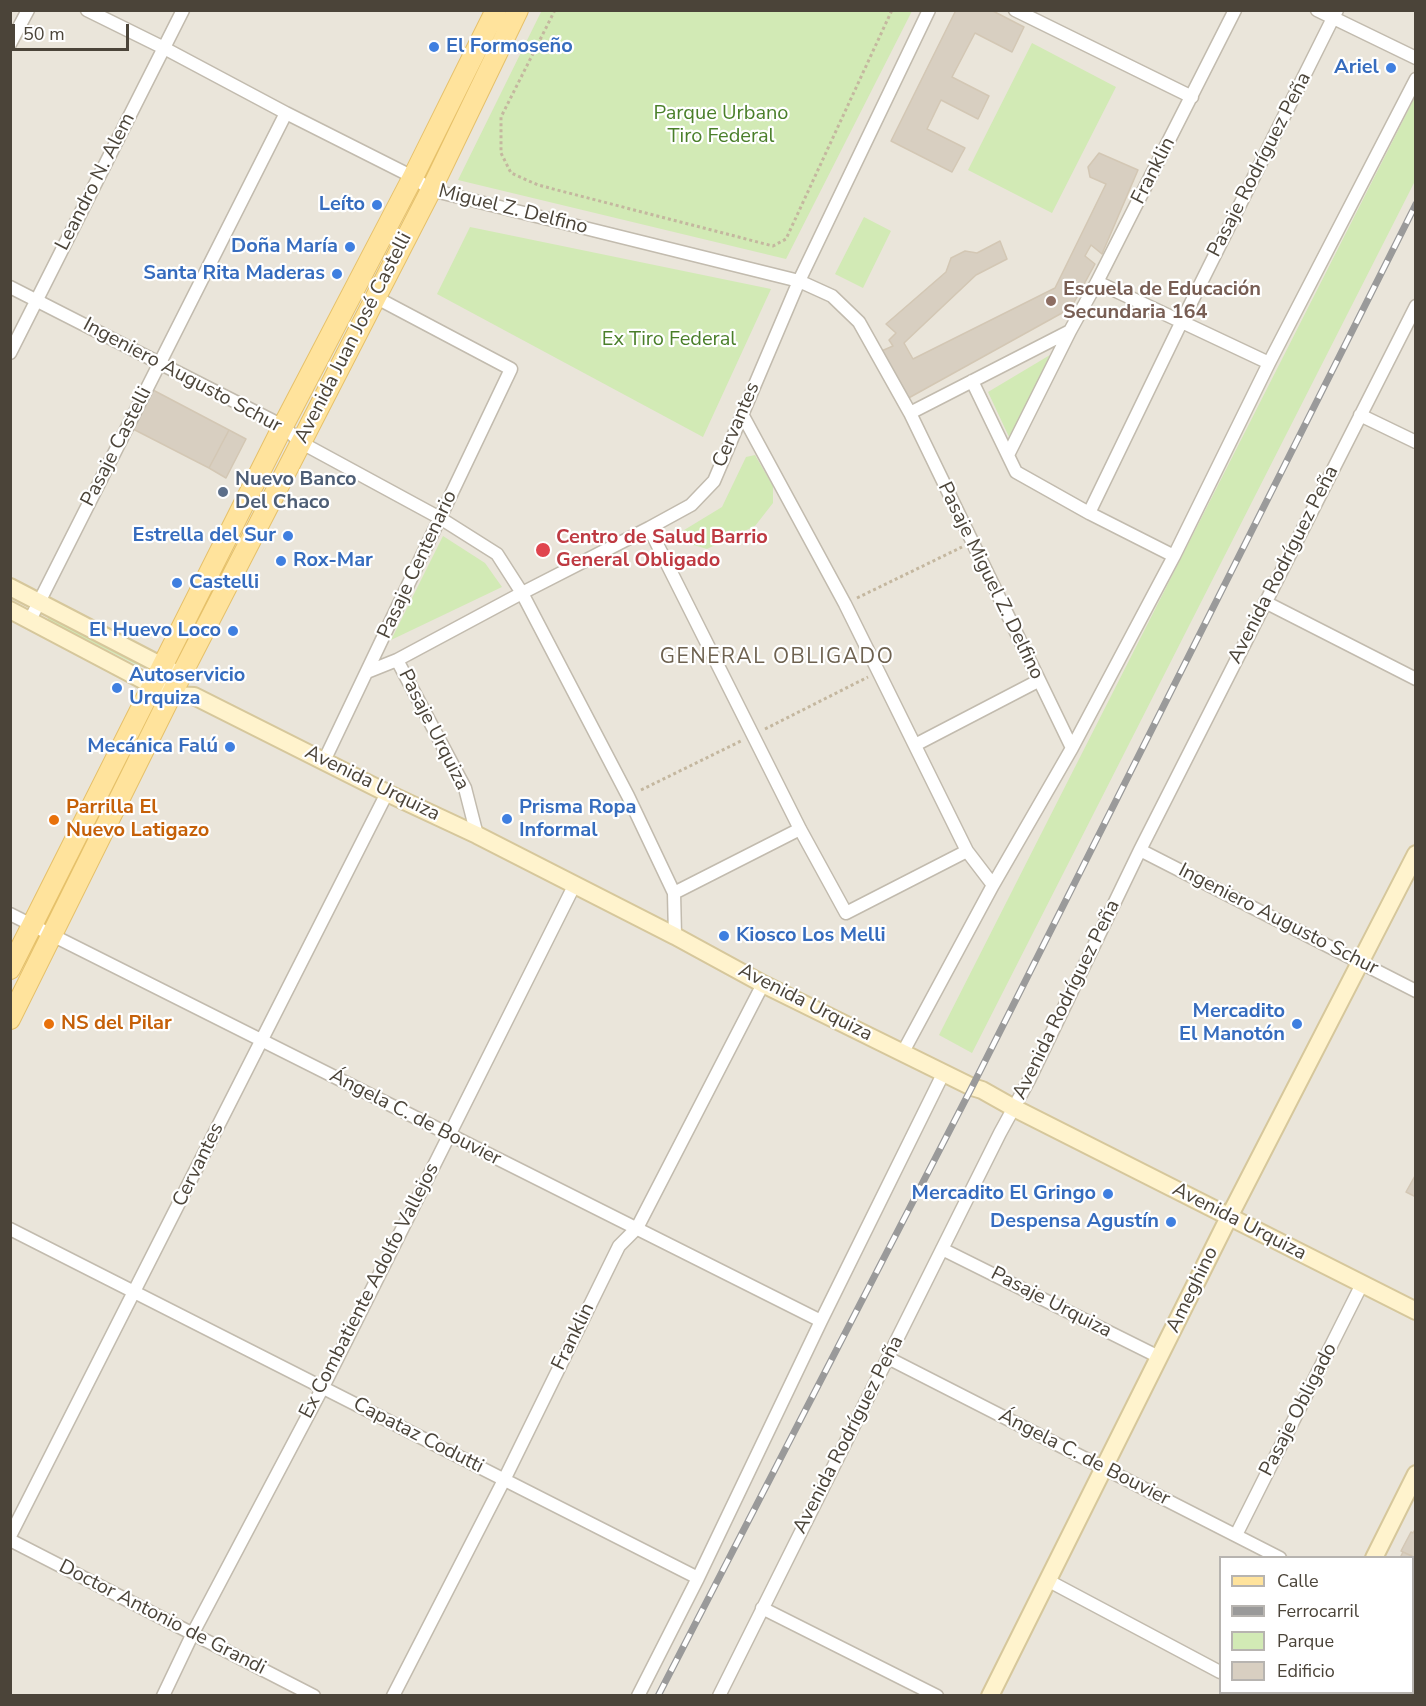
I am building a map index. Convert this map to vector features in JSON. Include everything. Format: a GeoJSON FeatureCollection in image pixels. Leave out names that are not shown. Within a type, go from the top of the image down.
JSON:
{"type":"FeatureCollection","features":[{"type":"Feature","properties":{"kind":"main road","name":"Avenida Juan José Castelli"},"geometry":{"type":"LineString","coordinates":[[10,969],[283,426],[413,177],[496,10]]}},
{"type":"Feature","properties":{"kind":"main road","name":"Avenida Juan José Castelli"},"geometry":{"type":"LineString","coordinates":[[10,1019],[171,695],[431,190],[518,10]]}},
{"type":"Feature","properties":{"kind":"street"},"geometry":{"type":"LineString","coordinates":[[10,45],[28,10]]}},
{"type":"Feature","properties":{"kind":"street","name":"Miguel Z. Delfino"},"geometry":{"type":"LineString","coordinates":[[87,10],[413,177],[431,190],[799,281],[832,296],[859,322],[910,413]]}},
{"type":"Feature","properties":{"kind":"street","name":"Leandro N. Alem"},"geometry":{"type":"LineString","coordinates":[[10,353],[183,10]]}},
{"type":"Feature","properties":{"kind":"street","name":"Cervantes"},"geometry":{"type":"LineString","coordinates":[[368,672],[397,660],[522,592],[691,505],[714,481],[799,281],[929,10]]}},
{"type":"Feature","properties":{"kind":"street"},"geometry":{"type":"LineString","coordinates":[[1015,10],[1192,97]]}},
{"type":"Feature","properties":{"kind":"street","name":"Franklin"},"geometry":{"type":"LineString","coordinates":[[1008,456],[1235,10]]}},
{"type":"Feature","properties":{"kind":"street"},"geometry":{"type":"LineString","coordinates":[[1317,10],[1335,15],[1416,58]]}},
{"type":"Feature","properties":{"kind":"street","name":"Pasaje Rodríguez Peña"},"geometry":{"type":"LineString","coordinates":[[1089,513],[1335,15]]}},
{"type":"Feature","properties":{"kind":"street"},"geometry":{"type":"LineString","coordinates":[[903,1052],[993,885],[1072,748],[1174,556],[1269,363],[1416,79]]}},
{"type":"Feature","properties":{"kind":"street","name":"Pasaje Castelli"},"geometry":{"type":"LineString","coordinates":[[30,620],[286,113]]}},
{"type":"Feature","properties":{"kind":"street"},"geometry":{"type":"LineString","coordinates":[[1097,282],[1269,363]]}},
{"type":"Feature","properties":{"kind":"street","name":"Ingeniero Augusto Schur"},"geometry":{"type":"LineString","coordinates":[[10,287],[283,426],[300,442],[440,518],[497,554],[522,592],[628,796],[674,893]]}},
{"type":"Feature","properties":{"kind":"street","name":"Pasaje Centenario"},"geometry":{"type":"LineString","coordinates":[[324,761],[511,369],[375,297]]}},
{"type":"Feature","properties":{"kind":"street","name":"Avenida Rodríguez Peña"},"geometry":{"type":"LineString","coordinates":[[719,1695],[1029,1080],[1140,850],[1360,415],[1414,314]]}},
{"type":"Feature","properties":{"kind":"street"},"geometry":{"type":"LineString","coordinates":[[910,413],[1070,331]]}},
{"type":"Feature","properties":{"kind":"street"},"geometry":{"type":"LineString","coordinates":[[972,381],[1016,472],[1089,513],[1174,556]]}},
{"type":"Feature","properties":{"kind":"street","name":"Pasaje Miguel Z. Delfino"},"geometry":{"type":"LineString","coordinates":[[910,413],[1072,748]]}},
{"type":"Feature","properties":{"kind":"street"},"geometry":{"type":"LineString","coordinates":[[742,414],[845,604],[968,852],[993,885]]}},
{"type":"Feature","properties":{"kind":"street"},"geometry":{"type":"LineString","coordinates":[[1360,415],[1416,442]]}},
{"type":"Feature","properties":{"kind":"street"},"geometry":{"type":"LineString","coordinates":[[649,528],[800,829],[846,913],[968,852]]}},
{"type":"Feature","properties":{"kind":"street","name":"Avenida Urquiza"},"geometry":{"type":"LineString","coordinates":[[10,587],[164,665],[181,677],[194,696]]}},
{"type":"Feature","properties":{"kind":"street"},"geometry":{"type":"LineString","coordinates":[[1265,602],[1416,679]]}},
{"type":"Feature","properties":{"kind":"street","name":"Avenida Urquiza"},"geometry":{"type":"LineString","coordinates":[[10,610],[171,695],[194,696],[387,793],[477,835],[675,936],[763,984],[982,1090],[1416,1311]]}},
{"type":"Feature","properties":{"kind":"street","name":"Pasaje Urquiza"},"geometry":{"type":"LineString","coordinates":[[397,660],[465,788],[477,835]]}},
{"type":"Feature","properties":{"kind":"street"},"geometry":{"type":"LineString","coordinates":[[915,745],[1038,681]]}},
{"type":"Feature","properties":{"kind":"street","name":"Cervantes"},"geometry":{"type":"LineString","coordinates":[[10,1538],[387,793]]}},
{"type":"Feature","properties":{"kind":"street"},"geometry":{"type":"LineString","coordinates":[[675,936],[674,893],[800,829]]}},
{"type":"Feature","properties":{"kind":"street","name":"Ingeniero Augusto Schur"},"geometry":{"type":"LineString","coordinates":[[1140,850],[1416,991]]}},
{"type":"Feature","properties":{"kind":"street","name":"Ameghino"},"geometry":{"type":"LineString","coordinates":[[990,1695],[1229,1217],[1416,854]]}},
{"type":"Feature","properties":{"kind":"street","name":"Ex Combatiente Adolfo Vallejos"},"geometry":{"type":"LineString","coordinates":[[163,1695],[193,1633],[323,1387],[574,884]]}},
{"type":"Feature","properties":{"kind":"street","name":"Ángela C. de Bouvier"},"geometry":{"type":"LineString","coordinates":[[10,914],[820,1321]]}},
{"type":"Feature","properties":{"kind":"street","name":"Franklin"},"geometry":{"type":"LineString","coordinates":[[393,1695],[504,1480],[619,1245],[637,1228],[763,984]]}},
{"type":"Feature","properties":{"kind":"street"},"geometry":{"type":"LineString","coordinates":[[638,1695],[698,1578],[820,1321],[944,1072]]}},
{"type":"Feature","properties":{"kind":"street","name":"Capataz Codutti"},"geometry":{"type":"LineString","coordinates":[[10,1229],[698,1578]]}},
{"type":"Feature","properties":{"kind":"street","name":"Pasaje Urquiza"},"geometry":{"type":"LineString","coordinates":[[942,1249],[1159,1357]]}},
{"type":"Feature","properties":{"kind":"street","name":"Pasaje Obligado"},"geometry":{"type":"LineString","coordinates":[[1236,1535],[1362,1284]]}},
{"type":"Feature","properties":{"kind":"street","name":"Ángela C. de Bouvier"},"geometry":{"type":"LineString","coordinates":[[888,1358],[1278,1556]]}},
{"type":"Feature","properties":{"kind":"street"},"geometry":{"type":"LineString","coordinates":[[1375,1556],[1416,1474]]}},
{"type":"Feature","properties":{"kind":"street","name":"Doctor Antonio de Grandi"},"geometry":{"type":"LineString","coordinates":[[10,1538],[314,1695]]}},
{"type":"Feature","properties":{"kind":"street"},"geometry":{"type":"LineString","coordinates":[[1047,1580],[1219,1671]]}},
{"type":"Feature","properties":{"kind":"street"},"geometry":{"type":"LineString","coordinates":[[762,1608],[937,1695]]}},
{"type":"Feature","properties":{"kind":"path"},"geometry":{"type":"LineString","coordinates":[[555,10],[501,117],[501,153],[511,173],[538,185],[773,246],[786,239],[892,10]]}},
{"type":"Feature","properties":{"kind":"path"},"geometry":{"type":"LineString","coordinates":[[845,604],[971,542]]}},
{"type":"Feature","properties":{"kind":"shaded area"},"geometry":{"type":"Polygon","coordinates":[[[11,11],[1415,11],[1415,1695],[11,1696],[11,11]]]}},
{"type":"Feature","properties":{"kind":"green space","name":"Parque Urbano Tiro Federal"},"geometry":{"type":"Polygon","coordinates":[[[542,10],[912,11],[786,259],[458,180],[542,10]]]}},
{"type":"Feature","properties":{"kind":"green space"},"geometry":{"type":"Polygon","coordinates":[[[1032,43],[1116,87],[1052,213],[968,170],[1032,43]]]}},
{"type":"Feature","properties":{"kind":"green space"},"geometry":{"type":"Polygon","coordinates":[[[1415,97],[1415,181],[972,1053],[939,1035],[1415,97]]]}},
{"type":"Feature","properties":{"kind":"green space"},"geometry":{"type":"Polygon","coordinates":[[[864,217],[891,231],[863,288],[835,274],[864,217]]]}},
{"type":"Feature","properties":{"kind":"green space","name":"Ex Tiro Federal"},"geometry":{"type":"Polygon","coordinates":[[[470,227],[771,289],[703,437],[437,294],[470,227]]]}},
{"type":"Feature","properties":{"kind":"green space"},"geometry":{"type":"Polygon","coordinates":[[[1050,355],[1010,439],[988,392],[1050,355]]]}},
{"type":"Feature","properties":{"kind":"green space"},"geometry":{"type":"Polygon","coordinates":[[[755,455],[773,486],[773,503],[755,526],[707,549],[671,538],[722,507],[746,457],[755,455]]]}},
{"type":"Feature","properties":{"kind":"green space"},"geometry":{"type":"Polygon","coordinates":[[[443,536],[485,563],[502,587],[391,640],[443,536]]]}},
{"type":"Feature","properties":{"kind":"green space"},"geometry":{"type":"Polygon","coordinates":[[[50,615],[144,662],[141,667],[47,620],[50,615]]]}},
{"type":"Feature","properties":{"kind":"building"},"geometry":{"type":"Polygon","coordinates":[[[956,10],[991,10],[1024,27],[1012,52],[975,33],[952,77],[989,96],[978,119],[941,100],[927,129],[965,148],[952,172],[891,141],[956,10]]]}},
{"type":"Feature","properties":{"kind":"building"},"geometry":{"type":"Polygon","coordinates":[[[1099,153],[1138,170],[1102,254],[1091,245],[1085,256],[1095,264],[1071,308],[905,400],[879,352],[893,346],[889,340],[896,333],[886,324],[946,272],[951,258],[965,251],[977,253],[1000,241],[1007,259],[976,275],[904,343],[913,359],[1055,288],[1106,184],[1090,177],[1088,167],[1099,153]]]}},
{"type":"Feature","properties":{"kind":"building"},"geometry":{"type":"Polygon","coordinates":[[[153,390],[229,430],[209,468],[133,429],[153,390]]]}},
{"type":"Feature","properties":{"kind":"building"},"geometry":{"type":"Polygon","coordinates":[[[229,430],[246,439],[226,478],[209,468],[229,430]]]}},
{"type":"Feature","properties":{"kind":"building"},"geometry":{"type":"Polygon","coordinates":[[[1416,1174],[1416,1197],[1406,1192],[1416,1174]]]}},
{"type":"Feature","properties":{"kind":"building"},"geometry":{"type":"Polygon","coordinates":[[[1416,1528],[1416,1558],[1401,1551],[1411,1532],[1413,1533],[1416,1528]]]}},
{"type":"Feature","properties":{"kind":"building"},"geometry":{"type":"Polygon","coordinates":[[[1414,1557],[1416,1558],[1416,1582],[1414,1581],[1414,1557]]]}},
{"type":"Feature","properties":{"kind":"railway"},"geometry":{"type":"LineString","coordinates":[[658,1696],[972,1087],[1416,204]]}},
{"type":"Feature","properties":{"kind":"place","name":"El Formoseño"},"geometry":{"type":"Point","coordinates":[434,47]}},
{"type":"Feature","properties":{"kind":"place","name":"Ariel"},"geometry":{"type":"Point","coordinates":[1391,68]}},
{"type":"Feature","properties":{"kind":"place","name":"Leíto"},"geometry":{"type":"Point","coordinates":[377,205]}},
{"type":"Feature","properties":{"kind":"place","name":"Doña María"},"geometry":{"type":"Point","coordinates":[350,247]}},
{"type":"Feature","properties":{"kind":"place","name":"Santa Rita Maderas"},"geometry":{"type":"Point","coordinates":[337,274]}},
{"type":"Feature","properties":{"kind":"place","name":"Escuela de Educación Secundaria 164"},"geometry":{"type":"Point","coordinates":[1051,301]}},
{"type":"Feature","properties":{"kind":"place","name":"Nuevo Banco Del Chaco"},"geometry":{"type":"Point","coordinates":[223,492]}},
{"type":"Feature","properties":{"kind":"place","name":"Estrella del Sur"},"geometry":{"type":"Point","coordinates":[288,536]}},
{"type":"Feature","properties":{"kind":"place","name":"Centro de Salud Barrio General Obligado"},"geometry":{"type":"Point","coordinates":[543,550]}},
{"type":"Feature","properties":{"kind":"place","name":"Rox-Mar"},"geometry":{"type":"Point","coordinates":[281,561]}},
{"type":"Feature","properties":{"kind":"place","name":"Castelli"},"geometry":{"type":"Point","coordinates":[177,583]}},
{"type":"Feature","properties":{"kind":"place","name":"El Huevo Loco"},"geometry":{"type":"Point","coordinates":[233,631]}},
{"type":"Feature","properties":{"kind":"place","name":"Autoservicio Urquiza"},"geometry":{"type":"Point","coordinates":[117,688]}},
{"type":"Feature","properties":{"kind":"place","name":"Mecánica Falú"},"geometry":{"type":"Point","coordinates":[230,747]}},
{"type":"Feature","properties":{"kind":"place","name":"Prisma Ropa Informal"},"geometry":{"type":"Point","coordinates":[507,819]}},
{"type":"Feature","properties":{"kind":"place","name":"Parrilla El Nuevo Latigazo"},"geometry":{"type":"Point","coordinates":[54,820]}},
{"type":"Feature","properties":{"kind":"place","name":"Kiosco Los Melli"},"geometry":{"type":"Point","coordinates":[724,936]}},
{"type":"Feature","properties":{"kind":"place","name":"NS del Pilar"},"geometry":{"type":"Point","coordinates":[49,1024]}},
{"type":"Feature","properties":{"kind":"place","name":"Mercadito El Manotón"},"geometry":{"type":"Point","coordinates":[1297,1024]}},
{"type":"Feature","properties":{"kind":"place","name":"Mercadito El Gringo"},"geometry":{"type":"Point","coordinates":[1108,1194]}},
{"type":"Feature","properties":{"kind":"place","name":"Despensa Agustín"},"geometry":{"type":"Point","coordinates":[1171,1222]}},
{"type":"Feature","properties":{"kind":"district","name":"GENERAL OBLIGADO"},"geometry":{"type":"Point","coordinates":[777,658]}}]}
